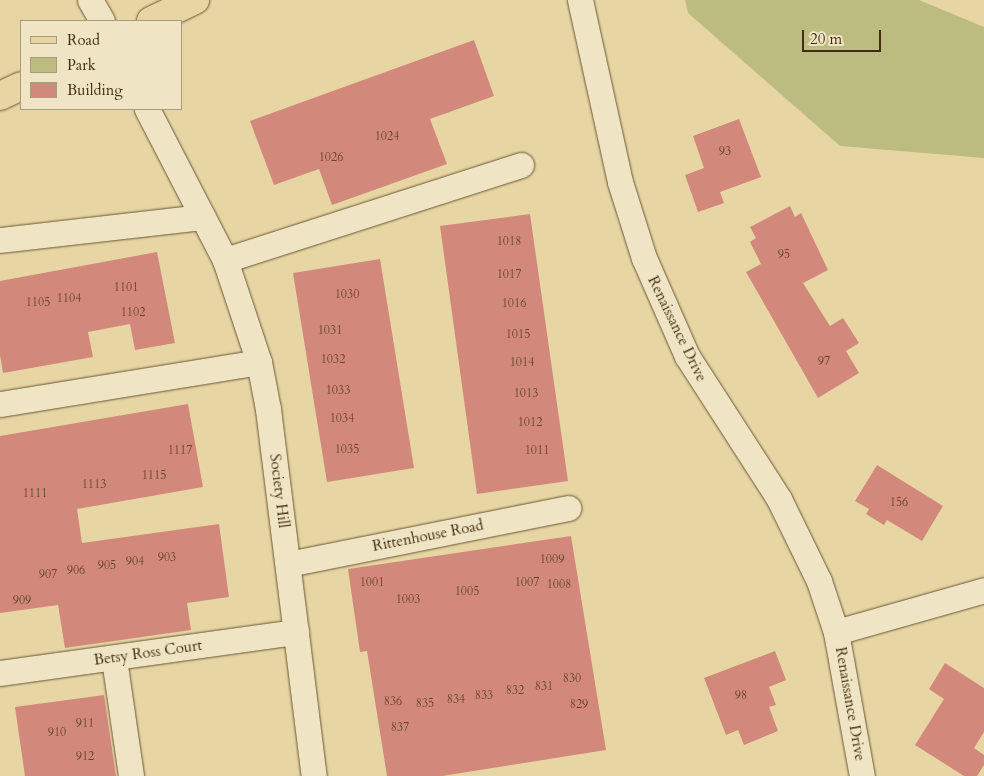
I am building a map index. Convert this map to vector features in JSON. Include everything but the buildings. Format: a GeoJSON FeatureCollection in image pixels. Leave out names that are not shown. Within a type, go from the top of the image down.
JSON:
{"type":"FeatureCollection","features":[{"type":"Feature","properties":{"kind":"main road"},"geometry":{"type":"LineString","coordinates":[[153,20],[195,0]]}},
{"type":"Feature","properties":{"kind":"main road"},"geometry":{"type":"LineString","coordinates":[[0,96],[20,86]]}},
{"type":"Feature","properties":{"kind":"street"},"geometry":{"type":"LineString","coordinates":[[90,0],[101,20]]}},
{"type":"Feature","properties":{"kind":"street","name":"Renaissance Drive"},"geometry":{"type":"LineString","coordinates":[[580,0],[620,182],[655,288],[696,373],[791,520],[819,581],[836,632],[862,776]]}},
{"type":"Feature","properties":{"kind":"street","name":"Society Hill"},"geometry":{"type":"LineString","coordinates":[[149,110],[225,260],[259,362],[288,564],[314,776]]}},
{"type":"Feature","properties":{"kind":"street"},"geometry":{"type":"LineString","coordinates":[[225,260],[521,165]]}},
{"type":"Feature","properties":{"kind":"street"},"geometry":{"type":"LineString","coordinates":[[0,240],[203,217]]}},
{"type":"Feature","properties":{"kind":"street"},"geometry":{"type":"LineString","coordinates":[[0,404],[259,362]]}},
{"type":"Feature","properties":{"kind":"street","name":"Rittenhouse Road"},"geometry":{"type":"LineString","coordinates":[[288,564],[568,508]]}},
{"type":"Feature","properties":{"kind":"street","name":"Renaissance Drive"},"geometry":{"type":"LineString","coordinates":[[836,632],[984,590]]}},
{"type":"Feature","properties":{"kind":"street","name":"Betsy Ross Court"},"geometry":{"type":"LineString","coordinates":[[0,673],[296,632]]}},
{"type":"Feature","properties":{"kind":"street"},"geometry":{"type":"LineString","coordinates":[[114,658],[131,776]]}},
{"type":"Feature","properties":{"kind":"green space"},"geometry":{"type":"Polygon","coordinates":[[[685,0],[919,0],[984,27],[984,158],[840,146],[688,13],[685,0]]]}}]}
